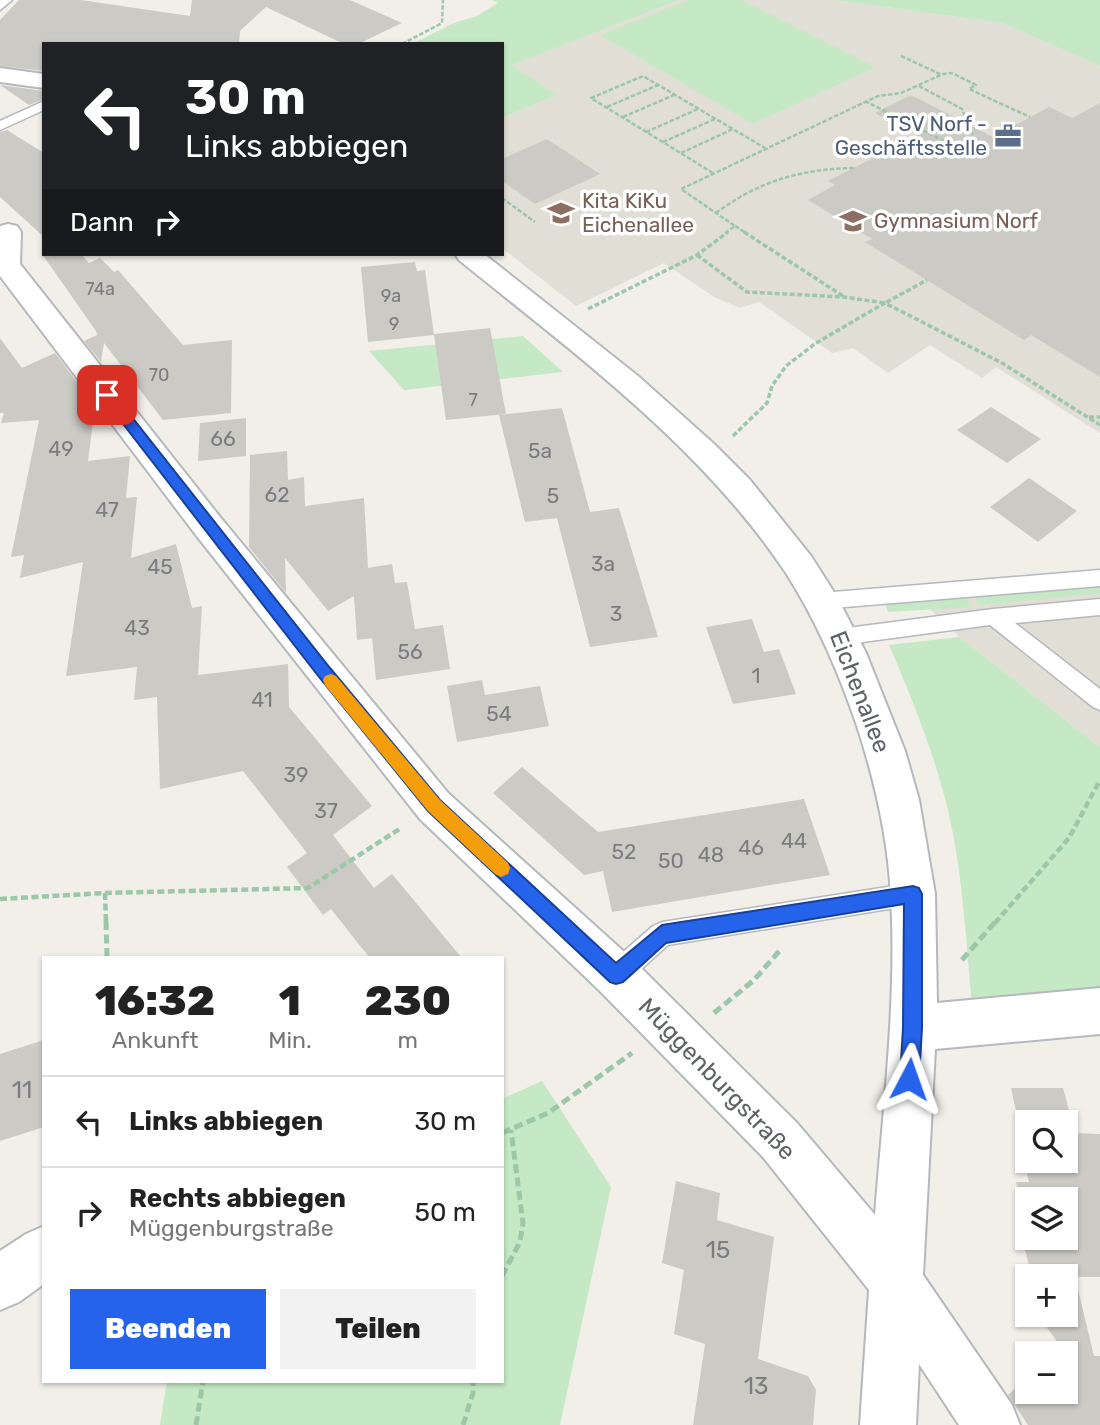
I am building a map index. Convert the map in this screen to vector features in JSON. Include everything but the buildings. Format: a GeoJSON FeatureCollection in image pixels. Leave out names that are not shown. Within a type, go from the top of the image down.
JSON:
{"type":"FeatureCollection","features":[{"type":"Feature","properties":{"kind":"street"},"geometry":{"type":"LineString","coordinates":[[0,75],[42,81]]}},
{"type":"Feature","properties":{"kind":"street","name":"Müggenburgstraße"},"geometry":{"type":"LineString","coordinates":[[8,232],[6,265],[216,536],[434,806],[616,975],[780,1140],[896,1282],[992,1425]]}},
{"type":"Feature","properties":{"kind":"street","name":"Eichenallee"},"geometry":{"type":"LineString","coordinates":[[471,256],[653,404],[706,453],[774,531],[821,601],[841,637],[886,756],[906,842],[913,894],[913,1028],[888,1425]]}},
{"type":"Feature","properties":{"kind":"street"},"geometry":{"type":"LineString","coordinates":[[913,1028],[1100,1010]]}},
{"type":"Feature","properties":{"kind":"street"},"geometry":{"type":"LineString","coordinates":[[0,1283],[42,1253]]}},
{"type":"Feature","properties":{"kind":"lane"},"geometry":{"type":"LineString","coordinates":[[0,6],[6,0]]}},
{"type":"Feature","properties":{"kind":"lane"},"geometry":{"type":"LineString","coordinates":[[0,125],[42,106]]}},
{"type":"Feature","properties":{"kind":"lane"},"geometry":{"type":"LineString","coordinates":[[821,601],[1100,579]]}},
{"type":"Feature","properties":{"kind":"lane"},"geometry":{"type":"LineString","coordinates":[[841,637],[993,617],[1100,607]]}},
{"type":"Feature","properties":{"kind":"lane"},"geometry":{"type":"LineString","coordinates":[[993,617],[1100,701]]}},
{"type":"Feature","properties":{"kind":"lane"},"geometry":{"type":"LineString","coordinates":[[616,975],[662,934],[913,894]]}},
{"type":"Feature","properties":{"kind":"path"},"geometry":{"type":"LineString","coordinates":[[406,42],[442,23],[443,0]]}},
{"type":"Feature","properties":{"kind":"path"},"geometry":{"type":"LineString","coordinates":[[901,55],[941,75]]}},
{"type":"Feature","properties":{"kind":"path"},"geometry":{"type":"LineString","coordinates":[[844,297],[681,189],[864,100],[901,93],[941,75],[952,73],[976,85],[969,89],[1030,117]]}},
{"type":"Feature","properties":{"kind":"path"},"geometry":{"type":"LineString","coordinates":[[713,173],[592,97],[643,76],[766,148]]}},
{"type":"Feature","properties":{"kind":"path"},"geometry":{"type":"LineString","coordinates":[[607,107],[659,85]]}},
{"type":"Feature","properties":{"kind":"path"},"geometry":{"type":"LineString","coordinates":[[918,85],[962,109],[975,142],[979,145]]}},
{"type":"Feature","properties":{"kind":"path"},"geometry":{"type":"LineString","coordinates":[[623,117],[675,94]]}},
{"type":"Feature","properties":{"kind":"path"},"geometry":{"type":"LineString","coordinates":[[864,100],[965,152]]}},
{"type":"Feature","properties":{"kind":"path"},"geometry":{"type":"LineString","coordinates":[[646,132],[699,108]]}},
{"type":"Feature","properties":{"kind":"path"},"geometry":{"type":"LineString","coordinates":[[663,142],[716,118]]}},
{"type":"Feature","properties":{"kind":"path"},"geometry":{"type":"LineString","coordinates":[[681,153],[734,129]]}},
{"type":"Feature","properties":{"kind":"path"},"geometry":{"type":"LineString","coordinates":[[716,213],[749,189],[780,175],[854,167]]}},
{"type":"Feature","properties":{"kind":"path"},"geometry":{"type":"LineString","coordinates":[[504,199],[536,222]]}},
{"type":"Feature","properties":{"kind":"path"},"geometry":{"type":"LineString","coordinates":[[556,324],[697,255],[735,226]]}},
{"type":"Feature","properties":{"kind":"path"},"geometry":{"type":"LineString","coordinates":[[697,255],[747,292],[844,297],[885,303],[1002,363],[1100,425]]}},
{"type":"Feature","properties":{"kind":"path"},"geometry":{"type":"LineString","coordinates":[[706,453],[739,431],[767,403],[772,386],[786,366],[815,344],[927,280]]}},
{"type":"Feature","properties":{"kind":"path"},"geometry":{"type":"LineString","coordinates":[[1088,417],[1100,417]]}},
{"type":"Feature","properties":{"kind":"path"},"geometry":{"type":"LineString","coordinates":[[962,960],[1069,838],[1100,780]]}},
{"type":"Feature","properties":{"kind":"path"},"geometry":{"type":"LineString","coordinates":[[0,899],[105,893],[308,888],[434,806]]}},
{"type":"Feature","properties":{"kind":"path"},"geometry":{"type":"LineString","coordinates":[[105,893],[107,956]]}},
{"type":"Feature","properties":{"kind":"path"},"geometry":{"type":"LineString","coordinates":[[504,1132],[548,1113],[671,1031],[728,1003],[754,980],[812,910]]}},
{"type":"Feature","properties":{"kind":"path"},"geometry":{"type":"LineString","coordinates":[[504,1272],[520,1242],[523,1223],[511,1130]]}},
{"type":"Feature","properties":{"kind":"path"},"geometry":{"type":"LineString","coordinates":[[196,1425],[203,1383]]}},
{"type":"Feature","properties":{"kind":"path"},"geometry":{"type":"LineString","coordinates":[[463,1425],[473,1393],[473,1383]]}},
{"type":"Feature","properties":{"kind":"shaded area","name":"Gymnasium Norf"},"geometry":{"type":"Polygon","coordinates":[[[679,0],[835,0],[1002,23],[1100,66],[1100,433],[996,367],[982,378],[930,345],[888,373],[853,348],[832,353],[759,302],[740,308],[714,297],[664,263],[576,306],[504,250],[504,117],[557,95],[511,65],[679,0]]]}},
{"type":"Feature","properties":{"kind":"shaded area"},"geometry":{"type":"Polygon","coordinates":[[[1100,572],[1100,747],[964,641],[907,588],[1100,572]]]}},
{"type":"Feature","properties":{"kind":"green space"},"geometry":{"type":"Polygon","coordinates":[[[492,0],[679,0],[512,65],[557,95],[504,117],[504,42],[416,42],[454,23],[477,16],[498,3],[492,0]]]}},
{"type":"Feature","properties":{"kind":"green space"},"geometry":{"type":"Polygon","coordinates":[[[689,0],[741,0],[875,67],[753,124],[600,35],[689,0]]]}},
{"type":"Feature","properties":{"kind":"green space"},"geometry":{"type":"Polygon","coordinates":[[[835,0],[1100,0],[1100,66],[1002,23],[835,0]]]}},
{"type":"Feature","properties":{"kind":"green space"},"geometry":{"type":"Polygon","coordinates":[[[523,336],[563,372],[404,390],[369,351],[523,336]]]}},
{"type":"Feature","properties":{"kind":"green space"},"geometry":{"type":"Polygon","coordinates":[[[1100,585],[1100,593],[979,605],[974,596],[1100,585]]]}},
{"type":"Feature","properties":{"kind":"green space"},"geometry":{"type":"Polygon","coordinates":[[[966,596],[971,607],[888,612],[885,603],[966,596]]]}},
{"type":"Feature","properties":{"kind":"green space"},"geometry":{"type":"Polygon","coordinates":[[[959,637],[1100,747],[1100,997],[972,1006],[961,883],[948,810],[922,726],[889,645],[959,637]]]}},
{"type":"Feature","properties":{"kind":"green space"},"geometry":{"type":"Polygon","coordinates":[[[542,1081],[611,1187],[560,1425],[160,1425],[167,1383],[504,1383],[504,1098],[542,1081]]]}},
{"type":"Feature","properties":{"kind":"slow traffic"},"geometry":{"type":"LineString","coordinates":[[331,680],[434,806],[501,868]]}},
{"type":"Feature","properties":{"kind":"place","name":"TSV Norf - Geschäftsstelle"},"geometry":{"type":"Point","coordinates":[1008,136]}},
{"type":"Feature","properties":{"kind":"place","name":"Kita KiKu Eichenallee"},"geometry":{"type":"Point","coordinates":[561,213]}},
{"type":"Feature","properties":{"kind":"place","name":"Gymnasium Norf"},"geometry":{"type":"Point","coordinates":[853,221]}},
{"type":"Feature","properties":{"kind":"route"},"geometry":{"type":"LineString","coordinates":[[107,395],[324,672],[434,806],[616,975],[662,934],[913,894],[913,1028],[909,1079]]}}]}
